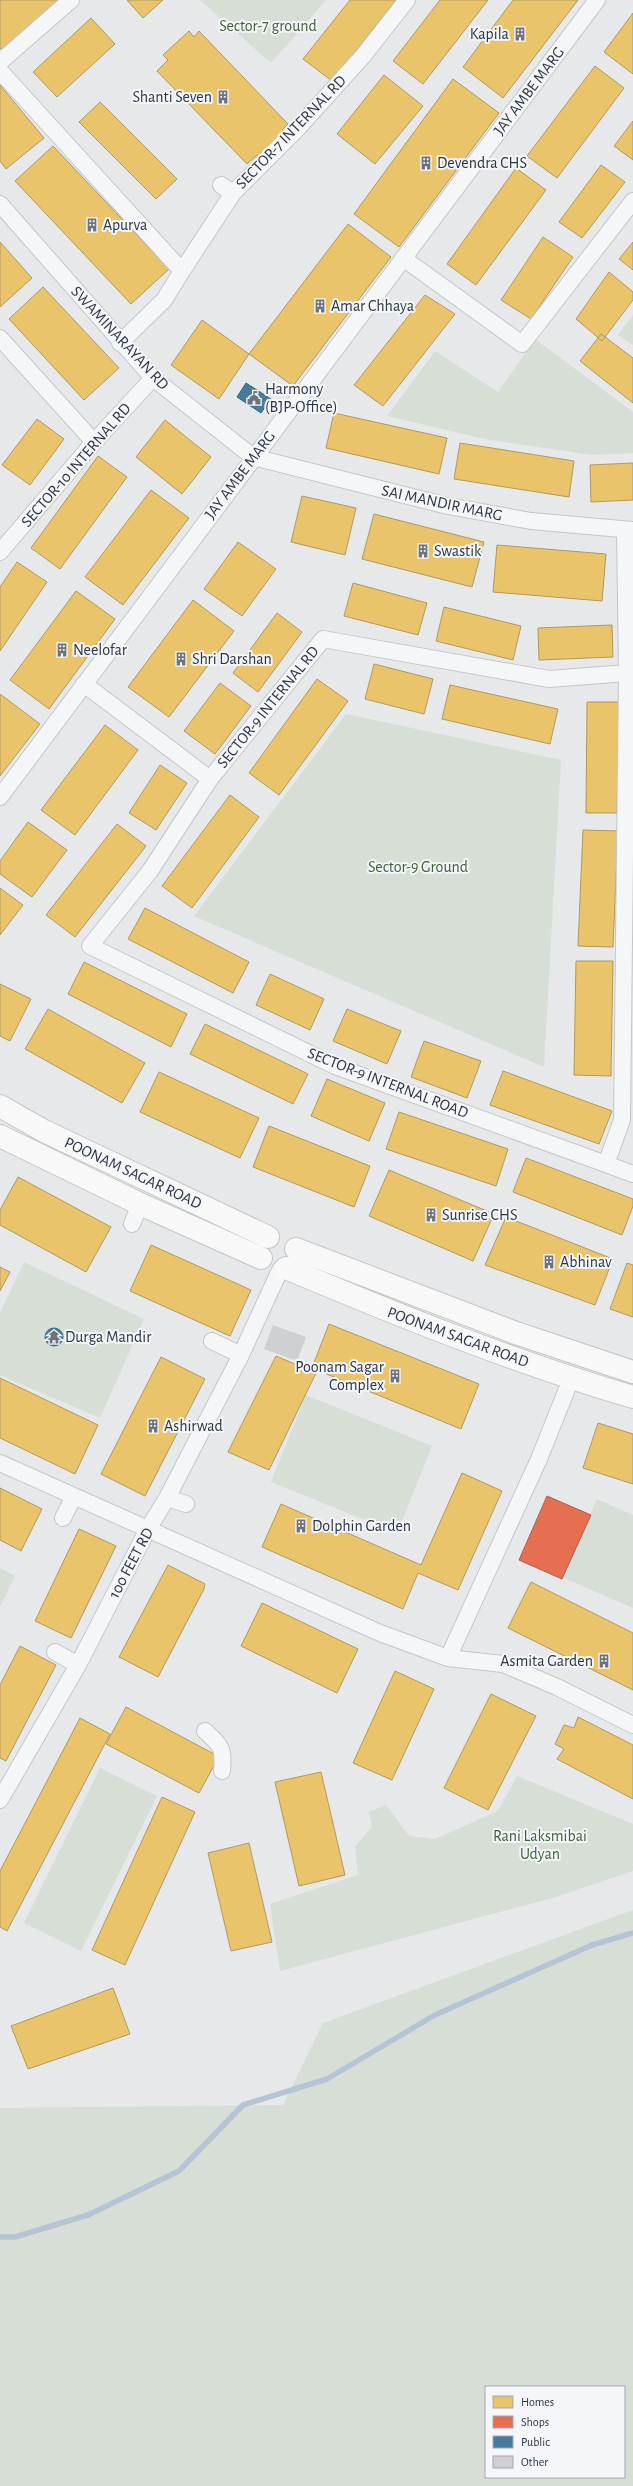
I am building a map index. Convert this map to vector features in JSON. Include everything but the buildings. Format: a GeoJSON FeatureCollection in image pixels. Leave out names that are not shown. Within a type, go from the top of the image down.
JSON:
{"type":"FeatureCollection","features":[{"type":"Feature","properties":{"kind":"main road","name":"POONAM SAGAR ROAD"},"geometry":{"type":"LineString","coordinates":[[0,1106],[44,1131],[268,1237]]}},
{"type":"Feature","properties":{"kind":"main road","name":"POONAM SAGAR ROAD"},"geometry":{"type":"LineString","coordinates":[[0,1136],[136,1214],[261,1258]]}},
{"type":"Feature","properties":{"kind":"main road"},"geometry":{"type":"LineString","coordinates":[[280,1234],[286,1235],[294,1243],[296,1249],[294,1260],[283,1269],[268,1267],[261,1258],[261,1246],[268,1237],[280,1234]]}},
{"type":"Feature","properties":{"kind":"main road","name":"POONAM SAGAR ROAD"},"geometry":{"type":"LineString","coordinates":[[296,1249],[516,1333],[633,1372]]}},
{"type":"Feature","properties":{"kind":"main road","name":"POONAM SAGAR ROAD"},"geometry":{"type":"LineString","coordinates":[[283,1269],[390,1312],[570,1379],[633,1397]]}},
{"type":"Feature","properties":{"kind":"street"},"geometry":{"type":"LineString","coordinates":[[0,62],[71,0]]}},
{"type":"Feature","properties":{"kind":"street","name":"SECTOR-7 INTERNAL RD"},"geometry":{"type":"LineString","coordinates":[[120,343],[164,300],[182,271],[227,189],[299,127],[362,56],[407,0]]}},
{"type":"Feature","properties":{"kind":"street","name":"JAY AMBE MARG"},"geometry":{"type":"LineString","coordinates":[[0,797],[253,457],[597,0]]}},
{"type":"Feature","properties":{"kind":"street"},"geometry":{"type":"LineString","coordinates":[[0,71],[182,271]]}},
{"type":"Feature","properties":{"kind":"street"},"geometry":{"type":"LineString","coordinates":[[403,258],[522,344],[633,201]]}},
{"type":"Feature","properties":{"kind":"street","name":"SWAMINARAYAN RD"},"geometry":{"type":"LineString","coordinates":[[0,204],[120,343],[153,378],[253,457]]}},
{"type":"Feature","properties":{"kind":"street"},"geometry":{"type":"LineString","coordinates":[[0,338],[94,442]]}},
{"type":"Feature","properties":{"kind":"street","name":"SECTOR-10 INTERNAL RD"},"geometry":{"type":"LineString","coordinates":[[0,552],[94,442],[153,378]]}},
{"type":"Feature","properties":{"kind":"street","name":"SAI MANDIR MARG"},"geometry":{"type":"LineString","coordinates":[[253,457],[448,506],[531,521],[629,530]]}},
{"type":"Feature","properties":{"kind":"street"},"geometry":{"type":"LineString","coordinates":[[629,530],[622,1120],[606,1164],[633,1174]]}},
{"type":"Feature","properties":{"kind":"street","name":"SECTOR-9 INTERNAL RD"},"geometry":{"type":"LineString","coordinates":[[84,684],[210,778],[324,639],[549,680],[627,672]]}},
{"type":"Feature","properties":{"kind":"street","name":"SECTOR-9 INTERNAL ROAD"},"geometry":{"type":"LineString","coordinates":[[210,778],[150,871],[90,946],[335,1066],[606,1164]]}},
{"type":"Feature","properties":{"kind":"street","name":"100 FEET RD"},"geometry":{"type":"LineString","coordinates":[[2,1793],[78,1665],[148,1529],[167,1498],[241,1356],[283,1269]]}},
{"type":"Feature","properties":{"kind":"street"},"geometry":{"type":"LineString","coordinates":[[212,1341],[241,1356]]}},
{"type":"Feature","properties":{"kind":"street"},"geometry":{"type":"LineString","coordinates":[[448,1658],[539,1459],[570,1379]]}},
{"type":"Feature","properties":{"kind":"street"},"geometry":{"type":"LineString","coordinates":[[0,1463],[73,1498],[148,1529],[380,1633],[448,1658],[503,1664],[557,1687],[633,1725]]}},
{"type":"Feature","properties":{"kind":"street"},"geometry":{"type":"LineString","coordinates":[[63,1518],[73,1498]]}},
{"type":"Feature","properties":{"kind":"street"},"geometry":{"type":"LineString","coordinates":[[167,1498],[186,1504]]}},
{"type":"Feature","properties":{"kind":"street"},"geometry":{"type":"LineString","coordinates":[[55,1652],[78,1665]]}},
{"type":"Feature","properties":{"kind":"street"},"geometry":{"type":"LineString","coordinates":[[205,1731],[221,1745],[224,1756],[222,1771]]}},
{"type":"Feature","properties":{"kind":"green space","name":"Sector-7 ground"},"geometry":{"type":"Polygon","coordinates":[[[200,0],[326,0],[271,63],[200,0]]]}},
{"type":"Feature","properties":{"kind":"green space"},"geometry":{"type":"Polygon","coordinates":[[[633,315],[633,345],[618,335],[633,315]]]}},
{"type":"Feature","properties":{"kind":"green space"},"geometry":{"type":"Polygon","coordinates":[[[535,339],[633,412],[633,453],[592,455],[485,439],[387,416],[435,351],[498,392],[535,339]]]}},
{"type":"Feature","properties":{"kind":"green space","name":"Sector-9 Ground"},"geometry":{"type":"Polygon","coordinates":[[[346,714],[561,760],[544,1067],[194,916],[346,714]]]}},
{"type":"Feature","properties":{"kind":"green space"},"geometry":{"type":"Polygon","coordinates":[[[24,1262],[144,1319],[100,1418],[0,1375],[0,1313],[24,1262]]]}},
{"type":"Feature","properties":{"kind":"green space"},"geometry":{"type":"Polygon","coordinates":[[[306,1395],[432,1446],[397,1533],[271,1482],[306,1395]]]}},
{"type":"Feature","properties":{"kind":"green space"},"geometry":{"type":"Polygon","coordinates":[[[597,1499],[633,1515],[633,1608],[564,1578],[597,1499]]]}},
{"type":"Feature","properties":{"kind":"green space"},"geometry":{"type":"Polygon","coordinates":[[[0,1568],[15,1576],[0,1607],[0,1568]]]}},
{"type":"Feature","properties":{"kind":"green space"},"geometry":{"type":"Polygon","coordinates":[[[100,1768],[157,1796],[81,1951],[24,1923],[100,1768]]]}},
{"type":"Feature","properties":{"kind":"green space","name":"Rani Laksmibai Udyan"},"geometry":{"type":"Polygon","coordinates":[[[517,1776],[633,1824],[633,1871],[556,1897],[280,1971],[270,1904],[358,1875],[355,1846],[372,1827],[369,1812],[386,1805],[409,1836],[435,1839],[498,1811],[517,1776]]]}},
{"type":"Feature","properties":{"kind":"green space"},"geometry":{"type":"Polygon","coordinates":[[[633,1910],[633,2486],[0,2486],[0,2108],[283,2105],[323,2023],[633,1910]]]}},
{"type":"Feature","properties":{"kind":"waterway"},"geometry":{"type":"LineString","coordinates":[[0,2237],[15,2237],[88,2215],[179,2171],[243,2105],[327,2079],[435,2015],[592,1945],[633,1933]]}},
{"type":"Feature","properties":{"kind":"place","name":"Kapila"},"geometry":{"type":"Point","coordinates":[520,34]}},
{"type":"Feature","properties":{"kind":"place","name":"Shanti Seven"},"geometry":{"type":"Point","coordinates":[223,97]}},
{"type":"Feature","properties":{"kind":"place","name":"Devendra CHS"},"geometry":{"type":"Point","coordinates":[426,163]}},
{"type":"Feature","properties":{"kind":"place","name":"Apurva"},"geometry":{"type":"Point","coordinates":[92,225]}},
{"type":"Feature","properties":{"kind":"place","name":"Amar Chhaya"},"geometry":{"type":"Point","coordinates":[320,306]}},
{"type":"Feature","properties":{"kind":"place","name":"Harmony (BJP-Office)"},"geometry":{"type":"Point","coordinates":[254,398]}},
{"type":"Feature","properties":{"kind":"place","name":"Swastik"},"geometry":{"type":"Point","coordinates":[423,551]}},
{"type":"Feature","properties":{"kind":"place","name":"Neelofar"},"geometry":{"type":"Point","coordinates":[62,650]}},
{"type":"Feature","properties":{"kind":"place","name":"Shri Darshan"},"geometry":{"type":"Point","coordinates":[181,659]}},
{"type":"Feature","properties":{"kind":"place","name":"Sunrise CHS"},"geometry":{"type":"Point","coordinates":[431,1215]}},
{"type":"Feature","properties":{"kind":"place","name":"Abhinav"},"geometry":{"type":"Point","coordinates":[549,1262]}},
{"type":"Feature","properties":{"kind":"place","name":"Durga Mandir"},"geometry":{"type":"Point","coordinates":[54,1337]}},
{"type":"Feature","properties":{"kind":"place","name":"Poonam Sagar Complex"},"geometry":{"type":"Point","coordinates":[395,1376]}},
{"type":"Feature","properties":{"kind":"place","name":"Ashirwad"},"geometry":{"type":"Point","coordinates":[153,1426]}},
{"type":"Feature","properties":{"kind":"place","name":"Dolphin Garden"},"geometry":{"type":"Point","coordinates":[301,1526]}},
{"type":"Feature","properties":{"kind":"place","name":"Asmita Garden"},"geometry":{"type":"Point","coordinates":[604,1661]}}]}
